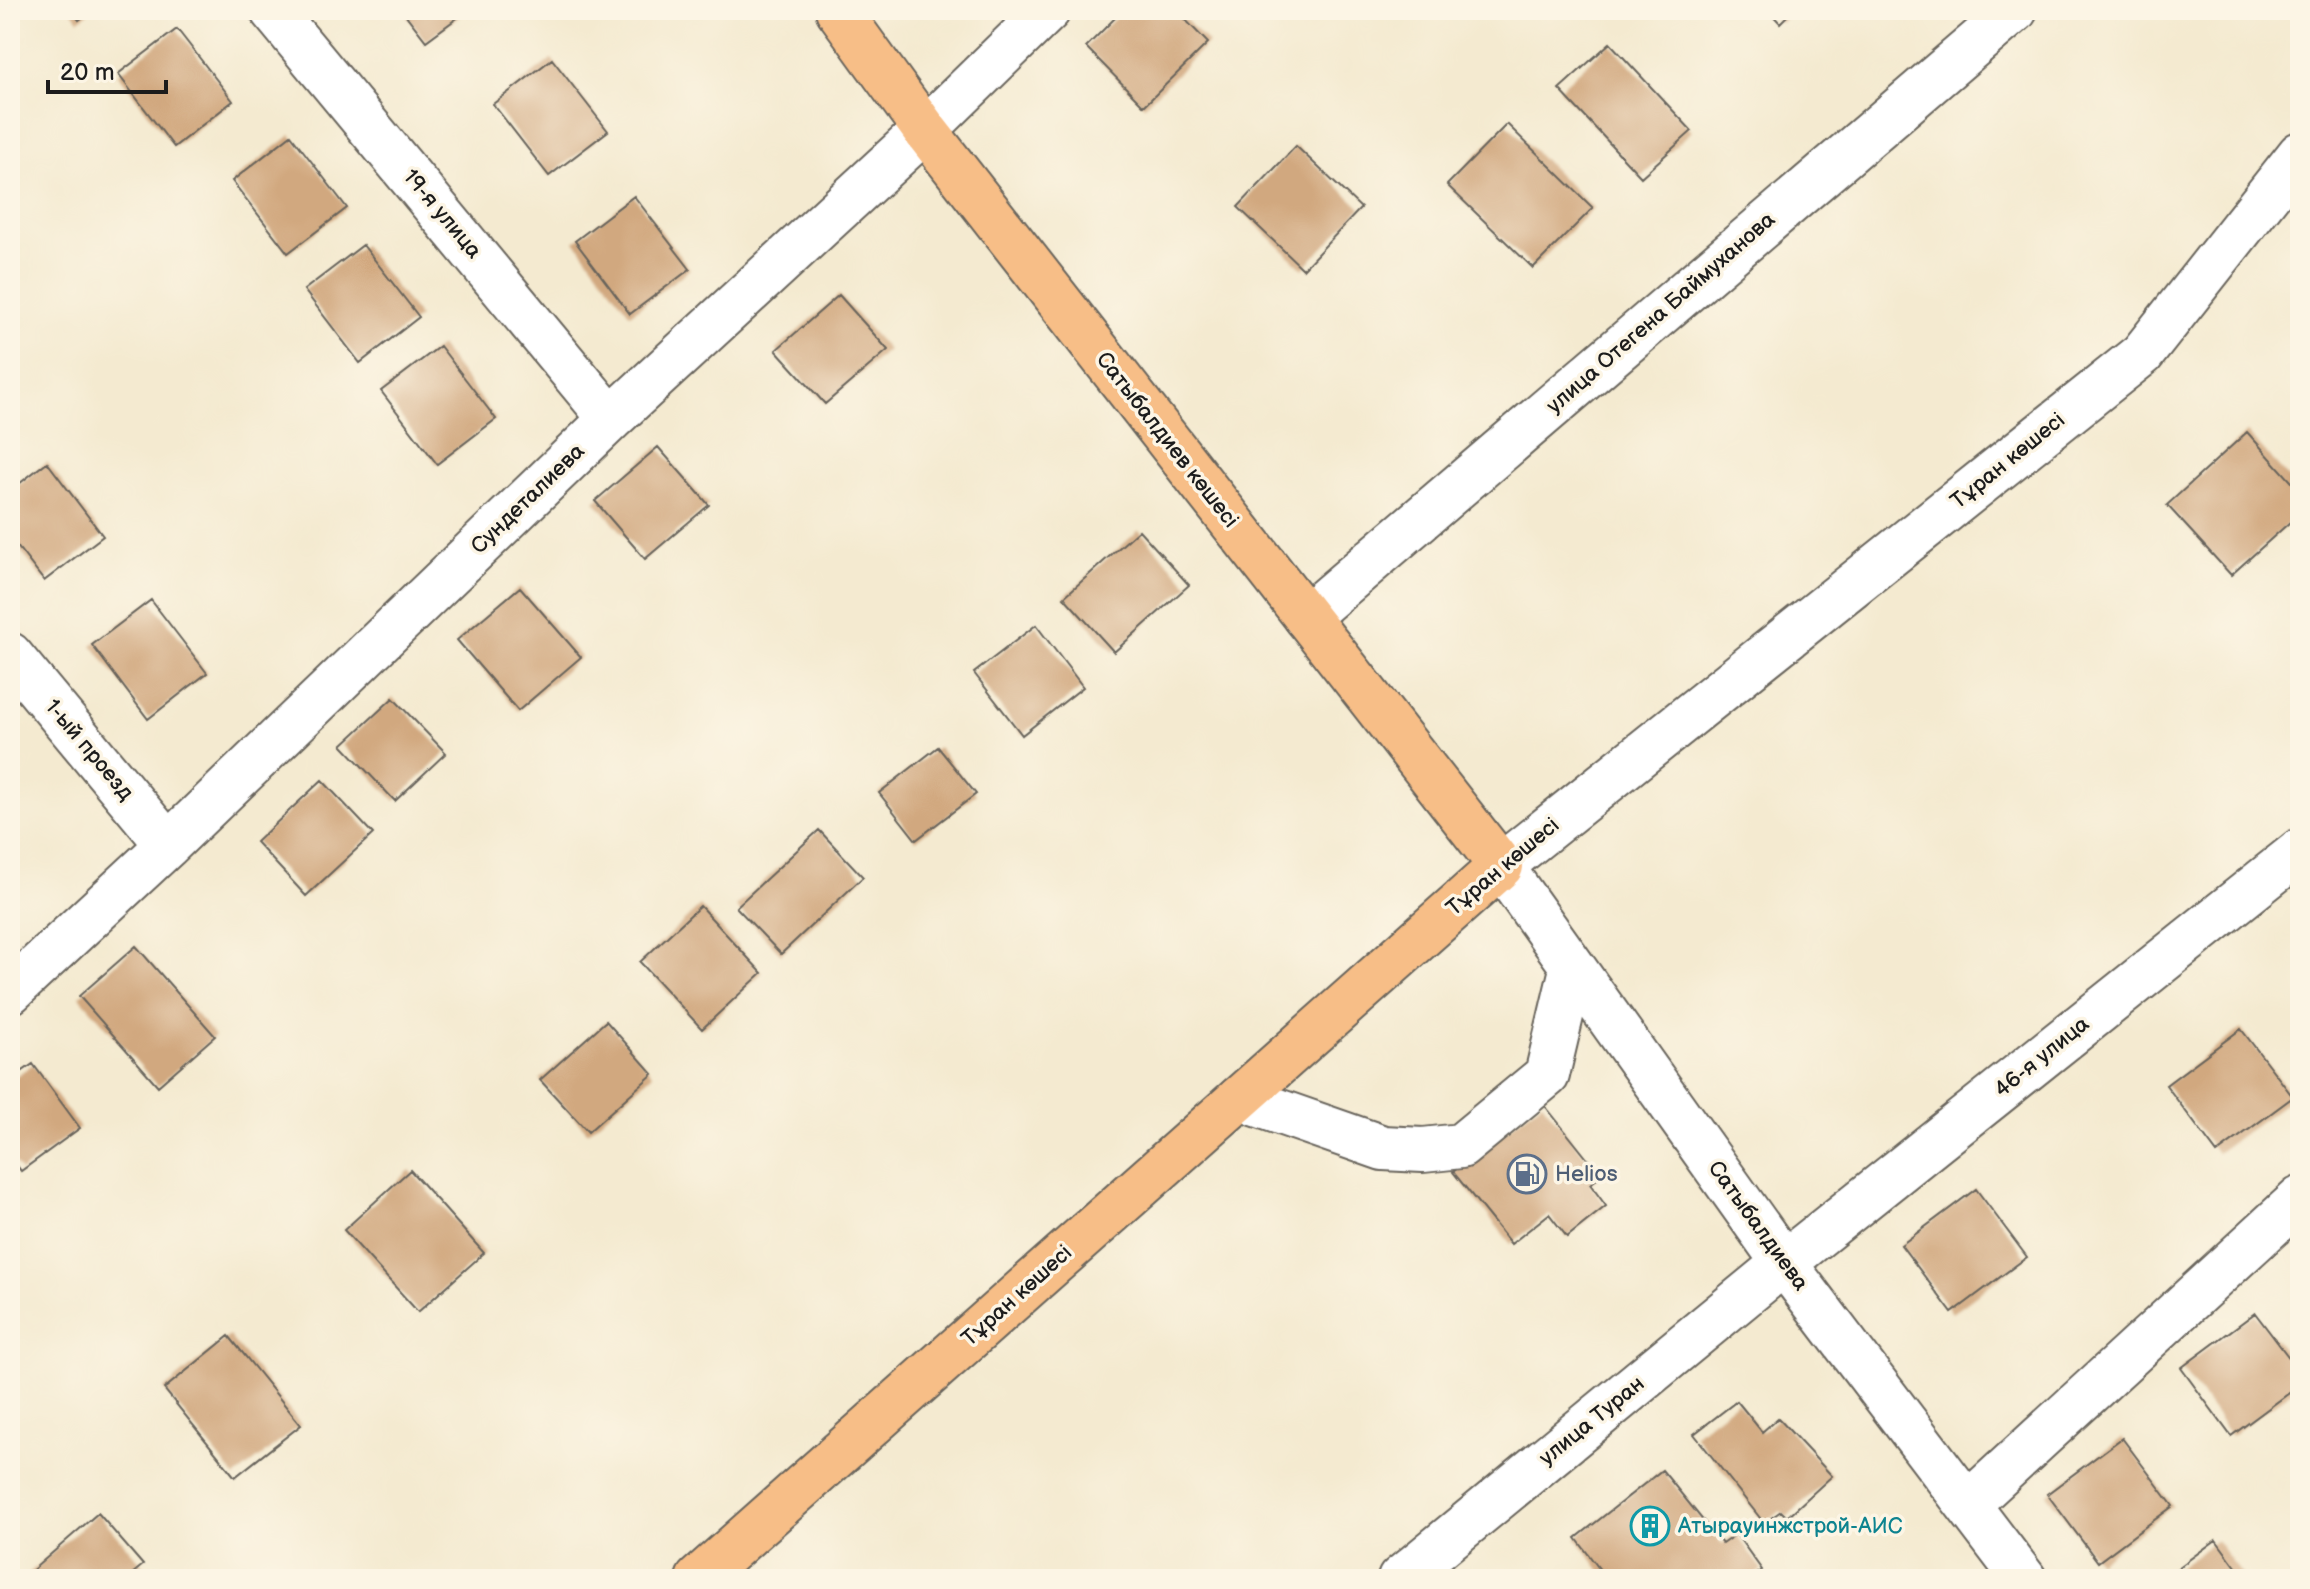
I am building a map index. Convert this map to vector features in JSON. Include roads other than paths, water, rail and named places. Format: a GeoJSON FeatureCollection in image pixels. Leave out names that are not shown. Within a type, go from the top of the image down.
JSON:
{"type":"FeatureCollection","features":[{"type":"Feature","properties":{"kind":"main road","name":"Сатыбалдиев көшесі"},"geometry":{"type":"LineString","coordinates":[[838,10],[925,130],[1501,866]]}},
{"type":"Feature","properties":{"kind":"main road","name":"Тұран көшесі"},"geometry":{"type":"LineString","coordinates":[[698,1579],[1501,866]]}},
{"type":"Feature","properties":{"kind":"street","name":"19-я улица"},"geometry":{"type":"LineString","coordinates":[[272,10],[611,419]]}},
{"type":"Feature","properties":{"kind":"street","name":"Сундеталиева"},"geometry":{"type":"LineString","coordinates":[[10,992],[168,845],[611,419],[925,130],[1048,10]]}},
{"type":"Feature","properties":{"kind":"street","name":"улица Отегена Баймуханова"},"geometry":{"type":"LineString","coordinates":[[1306,617],[2015,10]]}},
{"type":"Feature","properties":{"kind":"street","name":"Тұран көшесі"},"geometry":{"type":"LineString","coordinates":[[1501,866],[2142,354],[2300,154]]}},
{"type":"Feature","properties":{"kind":"street","name":"1-ый проезд"},"geometry":{"type":"LineString","coordinates":[[10,655],[168,845]]}},
{"type":"Feature","properties":{"kind":"street","name":"46-я улица"},"geometry":{"type":"LineString","coordinates":[[1784,1263],[2300,851]]}},
{"type":"Feature","properties":{"kind":"street","name":"Сатыбалдиева"},"geometry":{"type":"LineString","coordinates":[[1501,866],[1784,1263],[2024,1579]]}},
{"type":"Feature","properties":{"kind":"street"},"geometry":{"type":"LineString","coordinates":[[1240,1098],[1383,1148],[1423,1150],[1461,1146],[1547,1075],[1572,969]]}},
{"type":"Feature","properties":{"kind":"street"},"geometry":{"type":"LineString","coordinates":[[1968,1504],[2300,1199]]}},
{"type":"Feature","properties":{"kind":"street","name":"улица Туран"},"geometry":{"type":"LineString","coordinates":[[1403,1578],[1784,1263]]}},
{"type":"Feature","properties":{"kind":"place","name":"Helios"},"geometry":{"type":"Point","coordinates":[1527,1174]}},
{"type":"Feature","properties":{"kind":"place","name":"Атырауинжстрой-АИС"},"geometry":{"type":"Point","coordinates":[1650,1526]}}]}
